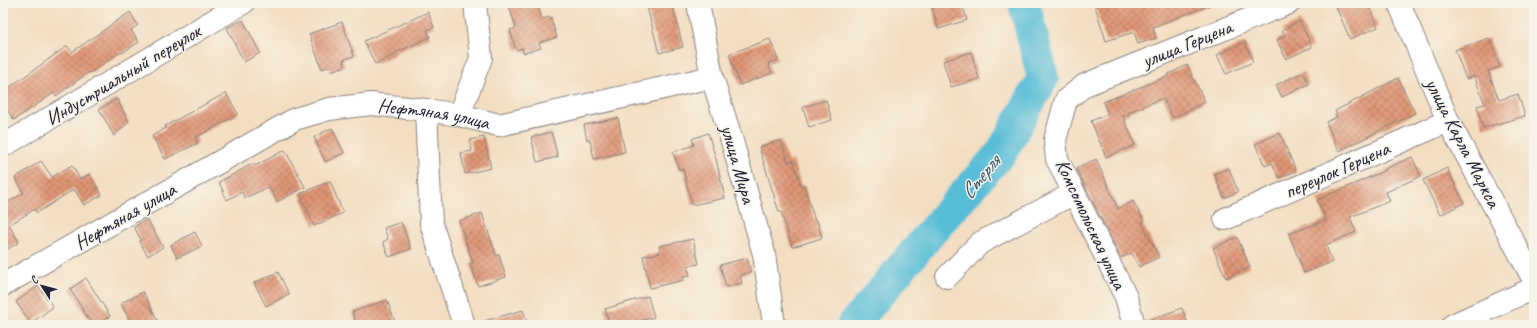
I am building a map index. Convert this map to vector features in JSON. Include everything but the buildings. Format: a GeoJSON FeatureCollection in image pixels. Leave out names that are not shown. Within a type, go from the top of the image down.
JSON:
{"type":"FeatureCollection","features":[{"type":"Feature","properties":{"kind":"street","name":"Индустриальный переулок"},"geometry":{"type":"LineString","coordinates":[[3,146],[243,3]]}},
{"type":"Feature","properties":{"kind":"street"},"geometry":{"type":"LineString","coordinates":[[459,115],[481,58],[475,3]]}},
{"type":"Feature","properties":{"kind":"street","name":"улица Мира"},"geometry":{"type":"LineString","coordinates":[[698,3],[712,77],[764,254],[774,325]]}},
{"type":"Feature","properties":{"kind":"street","name":"улица Герцена"},"geometry":{"type":"LineString","coordinates":[[1085,85],[1289,3]]}},
{"type":"Feature","properties":{"kind":"street","name":"улица Карла Маркса"},"geometry":{"type":"LineString","coordinates":[[1399,3],[1448,121],[1534,280]]}},
{"type":"Feature","properties":{"kind":"street","name":"Нефтяная улица"},"geometry":{"type":"LineString","coordinates":[[3,285],[295,119],[329,109],[371,104],[459,115],[499,125],[712,77]]}},
{"type":"Feature","properties":{"kind":"street","name":"Комсомольская улица"},"geometry":{"type":"LineString","coordinates":[[1085,85],[1066,100],[1055,140],[1057,159],[1126,297],[1134,325]]}},
{"type":"Feature","properties":{"kind":"street"},"geometry":{"type":"LineString","coordinates":[[426,110],[431,223],[464,325]]}},
{"type":"Feature","properties":{"kind":"street","name":"переулок Герцена"},"geometry":{"type":"LineString","coordinates":[[1225,219],[1448,121]]}},
{"type":"Feature","properties":{"kind":"street"},"geometry":{"type":"LineString","coordinates":[[947,277],[980,243],[1074,193]]}},
{"type":"Feature","properties":{"kind":"street"},"geometry":{"type":"LineString","coordinates":[[1453,325],[1534,288]]}},
{"type":"Feature","properties":{"kind":"waterway","name":"Стерля"},"geometry":{"type":"LineString","coordinates":[[853,325],[944,217],[1001,153],[1043,78],[1024,3]]}}]}
